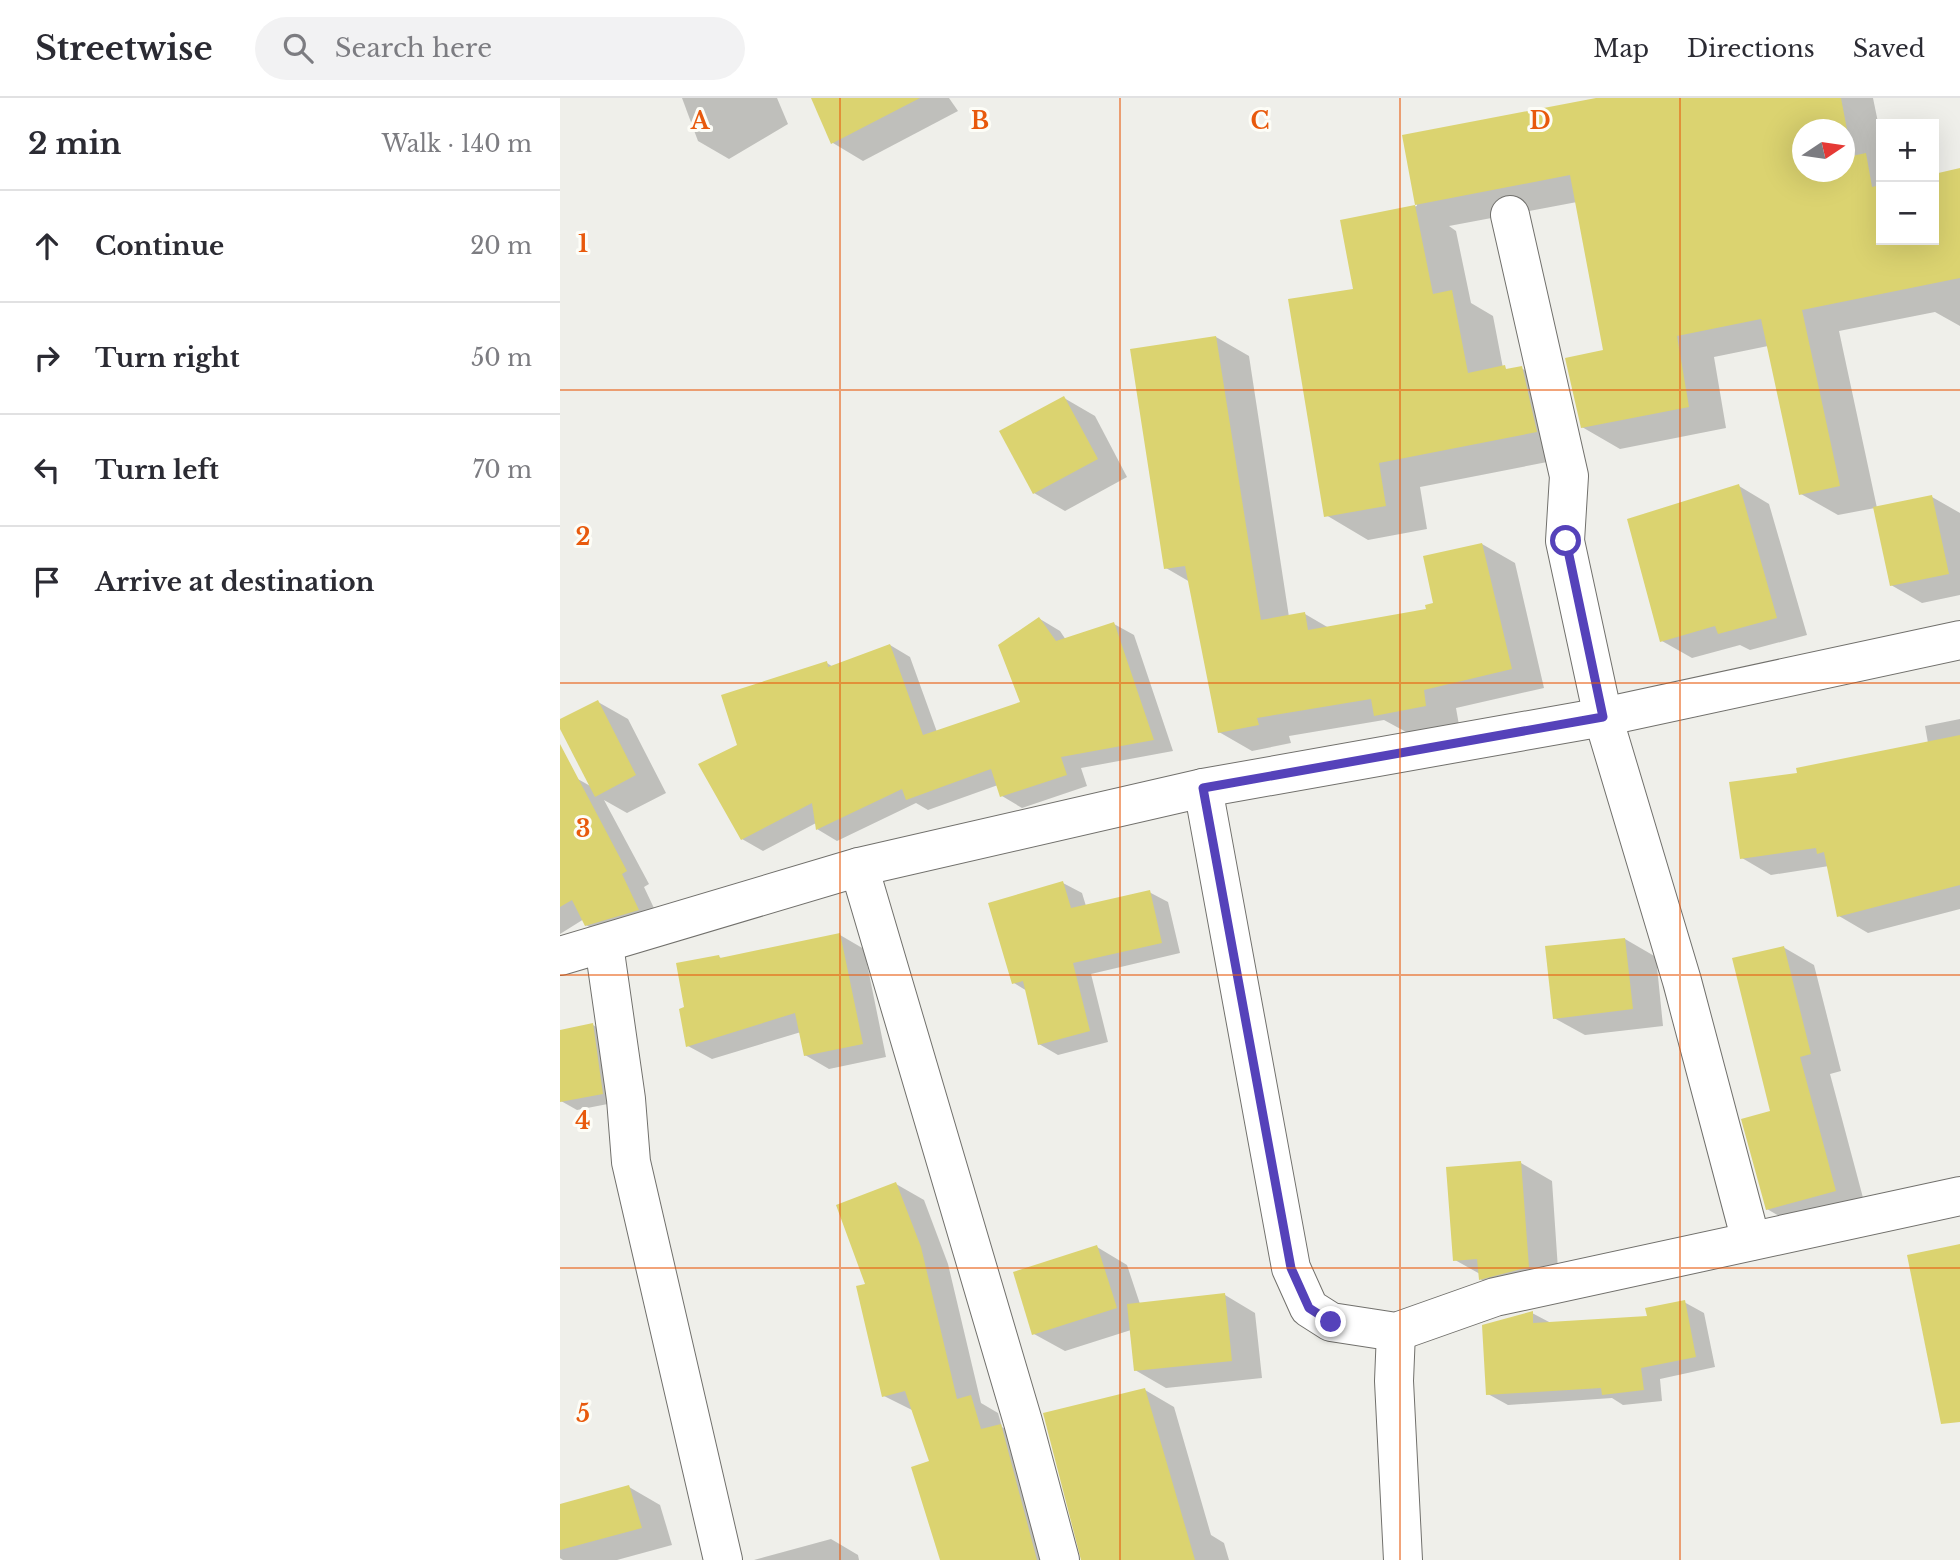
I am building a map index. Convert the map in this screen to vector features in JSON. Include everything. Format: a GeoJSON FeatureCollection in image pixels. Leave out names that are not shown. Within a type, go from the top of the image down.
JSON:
{"type":"FeatureCollection","features":[{"type":"Feature","properties":{"kind":"street"},"geometry":{"type":"LineString","coordinates":[[1510,215],[1569,476],[1566,541],[1603,717],[1682,981],[1751,1241]]}},
{"type":"Feature","properties":{"kind":"street"},"geometry":{"type":"LineString","coordinates":[[560,956],[859,867],[1203,788],[1603,717],[1960,639]]}},
{"type":"Feature","properties":{"kind":"street"},"geometry":{"type":"LineString","coordinates":[[1203,788],[1291,1268],[1309,1308],[1331,1322],[1396,1332],[1495,1297],[1960,1196]]}},
{"type":"Feature","properties":{"kind":"street"},"geometry":{"type":"LineString","coordinates":[[859,867],[1023,1422],[1060,1560]]}},
{"type":"Feature","properties":{"kind":"street"},"geometry":{"type":"LineString","coordinates":[[604,944],[626,1099],[631,1162],[723,1560]]}},
{"type":"Feature","properties":{"kind":"street"},"geometry":{"type":"LineString","coordinates":[[1396,1332],[1394,1381],[1403,1560]]}},
{"type":"Feature","properties":{"kind":"building"},"geometry":{"type":"Polygon","coordinates":[[[811,98],[920,98],[831,144],[811,98]]]}},
{"type":"Feature","properties":{"kind":"building"},"geometry":{"type":"Polygon","coordinates":[[[1596,98],[1841,98],[1845,119],[1792,119],[1792,182],[1855,182],[1855,155],[1866,153],[1872,187],[1876,186],[1876,245],[1939,245],[1939,173],[1960,168],[1960,278],[1802,310],[1840,486],[1799,495],[1761,319],[1677,336],[1689,407],[1581,428],[1565,358],[1603,350],[1570,175],[1415,205],[1402,135],[1596,98]]]}},
{"type":"Feature","properties":{"kind":"building"},"geometry":{"type":"Polygon","coordinates":[[[1415,205],[1433,294],[1452,290],[1468,373],[1505,365],[1506,369],[1522,366],[1537,432],[1379,463],[1386,506],[1324,517],[1288,299],[1353,289],[1340,220],[1415,205]]]}},
{"type":"Feature","properties":{"kind":"building"},"geometry":{"type":"Polygon","coordinates":[[[1216,336],[1261,620],[1305,612],[1308,630],[1426,609],[1425,605],[1433,603],[1423,556],[1482,543],[1512,669],[1424,690],[1426,706],[1374,716],[1371,699],[1257,718],[1259,725],[1218,733],[1185,566],[1164,569],[1130,349],[1216,336]]]}},
{"type":"Feature","properties":{"kind":"building"},"geometry":{"type":"Polygon","coordinates":[[[1064,396],[1098,459],[1033,494],[999,431],[1064,396]]]}},
{"type":"Feature","properties":{"kind":"building"},"geometry":{"type":"Polygon","coordinates":[[[1739,484],[1777,618],[1718,634],[1715,626],[1660,642],[1627,519],[1739,484]]]}},
{"type":"Feature","properties":{"kind":"building"},"geometry":{"type":"Polygon","coordinates":[[[1932,495],[1949,574],[1890,586],[1873,507],[1932,495]]]}},
{"type":"Feature","properties":{"kind":"building"},"geometry":{"type":"Polygon","coordinates":[[[1039,617],[1056,641],[1114,622],[1154,740],[1061,757],[1067,775],[1000,797],[991,769],[906,800],[902,789],[816,830],[812,803],[741,840],[698,764],[737,745],[721,695],[827,661],[828,667],[890,644],[923,735],[1020,702],[998,645],[1039,617]]]}},
{"type":"Feature","properties":{"kind":"building"},"geometry":{"type":"Polygon","coordinates":[[[598,700],[636,775],[595,797],[560,729],[560,719],[598,700]]]}},
{"type":"Feature","properties":{"kind":"building"},"geometry":{"type":"Polygon","coordinates":[[[1960,735],[1960,885],[1837,917],[1824,852],[1817,854],[1816,848],[1740,859],[1729,782],[1797,773],[1796,768],[1960,735]]]}},
{"type":"Feature","properties":{"kind":"building"},"geometry":{"type":"Polygon","coordinates":[[[560,744],[627,871],[622,874],[639,910],[585,926],[572,900],[560,907],[560,744]]]}},
{"type":"Feature","properties":{"kind":"building"},"geometry":{"type":"Polygon","coordinates":[[[1063,881],[1071,908],[1150,890],[1162,943],[1073,963],[1090,1031],[1038,1045],[1023,981],[1012,984],[988,903],[1063,881]]]}},
{"type":"Feature","properties":{"kind":"building"},"geometry":{"type":"Polygon","coordinates":[[[840,933],[863,1044],[804,1056],[795,1013],[686,1047],[679,1009],[684,1007],[676,963],[719,955],[720,958],[840,933]]]}},
{"type":"Feature","properties":{"kind":"building"},"geometry":{"type":"Polygon","coordinates":[[[1625,938],[1633,1009],[1553,1019],[1545,946],[1625,938]]]}},
{"type":"Feature","properties":{"kind":"building"},"geometry":{"type":"Polygon","coordinates":[[[1784,946],[1811,1054],[1800,1057],[1836,1191],[1766,1210],[1741,1119],[1770,1111],[1732,958],[1784,946]]]}},
{"type":"Feature","properties":{"kind":"building"},"geometry":{"type":"Polygon","coordinates":[[[593,1023],[603,1094],[560,1102],[560,1030],[593,1023]]]}},
{"type":"Feature","properties":{"kind":"building"},"geometry":{"type":"Polygon","coordinates":[[[1521,1161],[1529,1267],[1479,1280],[1477,1259],[1453,1261],[1446,1167],[1521,1161]]]}},
{"type":"Feature","properties":{"kind":"building"},"geometry":{"type":"Polygon","coordinates":[[[896,1182],[921,1247],[957,1399],[971,1395],[981,1429],[1001,1424],[1037,1560],[940,1560],[911,1467],[929,1461],[905,1391],[882,1397],[856,1286],[865,1284],[836,1205],[896,1182]]]}},
{"type":"Feature","properties":{"kind":"building"},"geometry":{"type":"Polygon","coordinates":[[[1960,1244],[1960,1422],[1941,1424],[1907,1255],[1960,1244]]]}},
{"type":"Feature","properties":{"kind":"building"},"geometry":{"type":"Polygon","coordinates":[[[1097,1245],[1117,1308],[1032,1335],[1013,1272],[1097,1245]]]}},
{"type":"Feature","properties":{"kind":"building"},"geometry":{"type":"Polygon","coordinates":[[[1225,1293],[1232,1361],[1134,1371],[1127,1304],[1225,1293]]]}},
{"type":"Feature","properties":{"kind":"building"},"geometry":{"type":"Polygon","coordinates":[[[1685,1300],[1696,1357],[1641,1368],[1644,1390],[1602,1395],[1601,1388],[1486,1395],[1482,1325],[1533,1311],[1533,1323],[1647,1316],[1645,1308],[1685,1300]]]}},
{"type":"Feature","properties":{"kind":"building"},"geometry":{"type":"Polygon","coordinates":[[[1145,1388],[1195,1560],[1081,1560],[1043,1413],[1145,1388]]]}},
{"type":"Feature","properties":{"kind":"building"},"geometry":{"type":"Polygon","coordinates":[[[629,1485],[642,1528],[560,1550],[560,1504],[629,1485]]]}},
{"type":"Feature","properties":{"kind":"route"},"geometry":{"type":"LineString","coordinates":[[1331,1322],[1309,1308],[1291,1268],[1203,788],[1603,717],[1566,541]]}}]}
